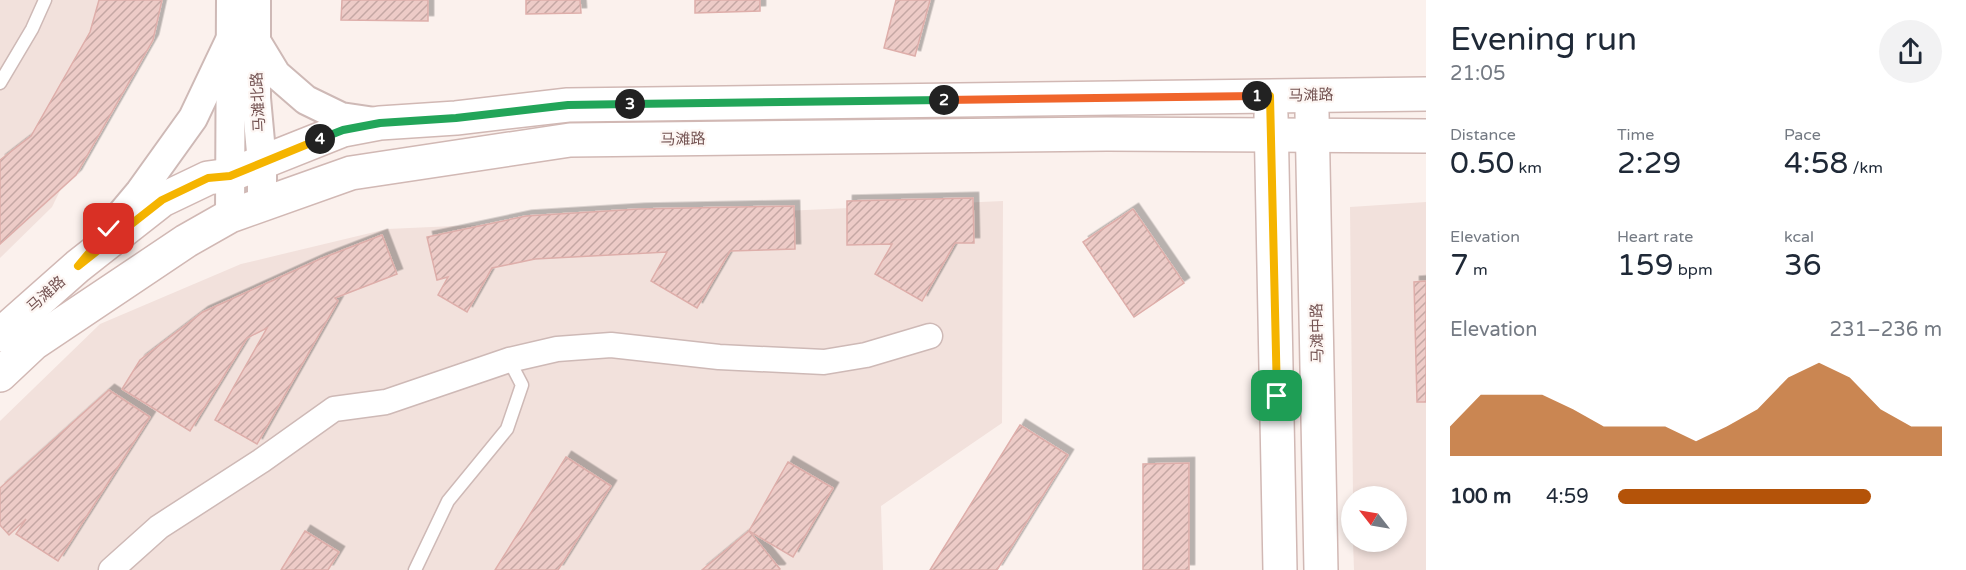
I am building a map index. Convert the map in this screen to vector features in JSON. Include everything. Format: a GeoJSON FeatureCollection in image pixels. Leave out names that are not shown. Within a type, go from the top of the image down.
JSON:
{"type":"FeatureCollection","features":[{"type":"Feature","properties":{"kind":"main road","name":"马滩路"},"geometry":{"type":"LineString","coordinates":[[0,335],[78,266],[162,200],[208,178],[230,176],[343,130],[380,123],[456,118],[568,105],[1426,94]]}},
{"type":"Feature","properties":{"kind":"main road","name":"马滩中路"},"geometry":{"type":"LineString","coordinates":[[1312,95],[1321,570]]}},
{"type":"Feature","properties":{"kind":"main road"},"geometry":{"type":"LineString","coordinates":[[1270,96],[1280,570]]}},
{"type":"Feature","properties":{"kind":"main road","name":"马滩路"},"geometry":{"type":"LineString","coordinates":[[0,375],[34,343],[186,241],[230,216],[351,173],[570,140],[1107,134],[1426,136]]}},
{"type":"Feature","properties":{"kind":"street","name":"马滩北路"},"geometry":{"type":"LineString","coordinates":[[231,0],[244,38],[256,98],[262,163],[262,204]]}},
{"type":"Feature","properties":{"kind":"street","name":"马滩北路"},"geometry":{"type":"LineString","coordinates":[[244,38],[256,0]]}},
{"type":"Feature","properties":{"kind":"street"},"geometry":{"type":"LineString","coordinates":[[244,38],[276,74],[306,100],[341,117],[380,123]]}},
{"type":"Feature","properties":{"kind":"street"},"geometry":{"type":"LineString","coordinates":[[230,216],[230,176],[244,38]]}},
{"type":"Feature","properties":{"kind":"street"},"geometry":{"type":"LineString","coordinates":[[78,266],[140,192],[193,118],[244,38]]}},
{"type":"Feature","properties":{"kind":"street"},"geometry":{"type":"LineString","coordinates":[[111,570],[159,527],[261,461],[334,409],[386,402],[509,360],[557,348],[611,345],[719,357],[824,362],[866,355],[930,336]]}},
{"type":"Feature","properties":{"kind":"lane"},"geometry":{"type":"LineString","coordinates":[[0,83],[32,29],[45,0]]}},
{"type":"Feature","properties":{"kind":"lane"},"geometry":{"type":"LineString","coordinates":[[415,570],[448,501],[507,429],[522,385],[509,360]]}},
{"type":"Feature","properties":{"kind":"shaded area"},"geometry":{"type":"Polygon","coordinates":[[[0,0],[148,0],[146,16],[52,207],[0,258],[0,0]]]}},
{"type":"Feature","properties":{"kind":"shaded area"},"geometry":{"type":"Polygon","coordinates":[[[1003,201],[1002,423],[881,506],[883,570],[0,570],[0,421],[100,324],[241,264],[387,229],[1003,201]]]}},
{"type":"Feature","properties":{"kind":"shaded area"},"geometry":{"type":"Polygon","coordinates":[[[1426,202],[1426,570],[1354,570],[1353,552],[1407,552],[1407,486],[1353,486],[1350,207],[1426,202]]]}},
{"type":"Feature","properties":{"kind":"building"},"geometry":{"type":"Polygon","coordinates":[[[99,0],[162,0],[153,40],[76,175],[0,244],[0,160],[31,136],[90,32],[99,0]]]}},
{"type":"Feature","properties":{"kind":"building"},"geometry":{"type":"Polygon","coordinates":[[[342,0],[428,0],[428,21],[341,20],[342,0]]]}},
{"type":"Feature","properties":{"kind":"building"},"geometry":{"type":"Polygon","coordinates":[[[526,0],[580,0],[581,13],[526,14],[526,0]]]}},
{"type":"Feature","properties":{"kind":"building"},"geometry":{"type":"Polygon","coordinates":[[[695,0],[760,0],[760,11],[695,13],[695,0]]]}},
{"type":"Feature","properties":{"kind":"building"},"geometry":{"type":"Polygon","coordinates":[[[896,0],[930,0],[915,56],[884,48],[896,0]]]}},
{"type":"Feature","properties":{"kind":"building"},"geometry":{"type":"Polygon","coordinates":[[[973,198],[974,243],[955,243],[922,301],[875,274],[892,244],[847,245],[847,201],[973,198]]]}},
{"type":"Feature","properties":{"kind":"building"},"geometry":{"type":"Polygon","coordinates":[[[794,206],[795,249],[730,251],[697,308],[651,281],[667,252],[535,259],[492,268],[467,312],[438,295],[448,277],[437,280],[427,237],[526,216],[639,209],[794,206]]]}},
{"type":"Feature","properties":{"kind":"building"},"geometry":{"type":"Polygon","coordinates":[[[1133,209],[1184,283],[1134,317],[1083,242],[1133,209]]]}},
{"type":"Feature","properties":{"kind":"building"},"geometry":{"type":"Polygon","coordinates":[[[382,235],[397,274],[335,298],[338,301],[257,444],[215,420],[267,328],[247,338],[190,431],[122,389],[140,360],[203,312],[320,259],[382,235]]]}},
{"type":"Feature","properties":{"kind":"building"},"geometry":{"type":"Polygon","coordinates":[[[1426,281],[1426,402],[1417,402],[1414,282],[1426,281]]]}},
{"type":"Feature","properties":{"kind":"building"},"geometry":{"type":"Polygon","coordinates":[[[109,390],[150,417],[58,561],[16,534],[26,519],[9,535],[0,525],[0,488],[109,390]]]}},
{"type":"Feature","properties":{"kind":"building"},"geometry":{"type":"Polygon","coordinates":[[[1020,425],[1068,455],[997,570],[930,570],[1020,425]]]}},
{"type":"Feature","properties":{"kind":"building"},"geometry":{"type":"Polygon","coordinates":[[[566,457],[611,486],[558,570],[495,570],[566,457]]]}},
{"type":"Feature","properties":{"kind":"building"},"geometry":{"type":"Polygon","coordinates":[[[788,462],[833,488],[793,557],[749,531],[788,462]]]}},
{"type":"Feature","properties":{"kind":"building"},"geometry":{"type":"Polygon","coordinates":[[[1189,463],[1189,570],[1143,570],[1143,464],[1189,463]]]}},
{"type":"Feature","properties":{"kind":"building"},"geometry":{"type":"Polygon","coordinates":[[[305,531],[339,552],[328,570],[281,570],[305,531]]]}},
{"type":"Feature","properties":{"kind":"building"},"geometry":{"type":"Polygon","coordinates":[[[749,531],[779,570],[702,570],[749,531]]]}},
{"type":"Feature","properties":{"kind":"route"},"geometry":{"type":"LineString","coordinates":[[109,229],[78,266],[162,200],[208,178],[230,176],[343,130],[380,123],[456,118],[568,105],[1270,96],[1277,396]]}}]}
